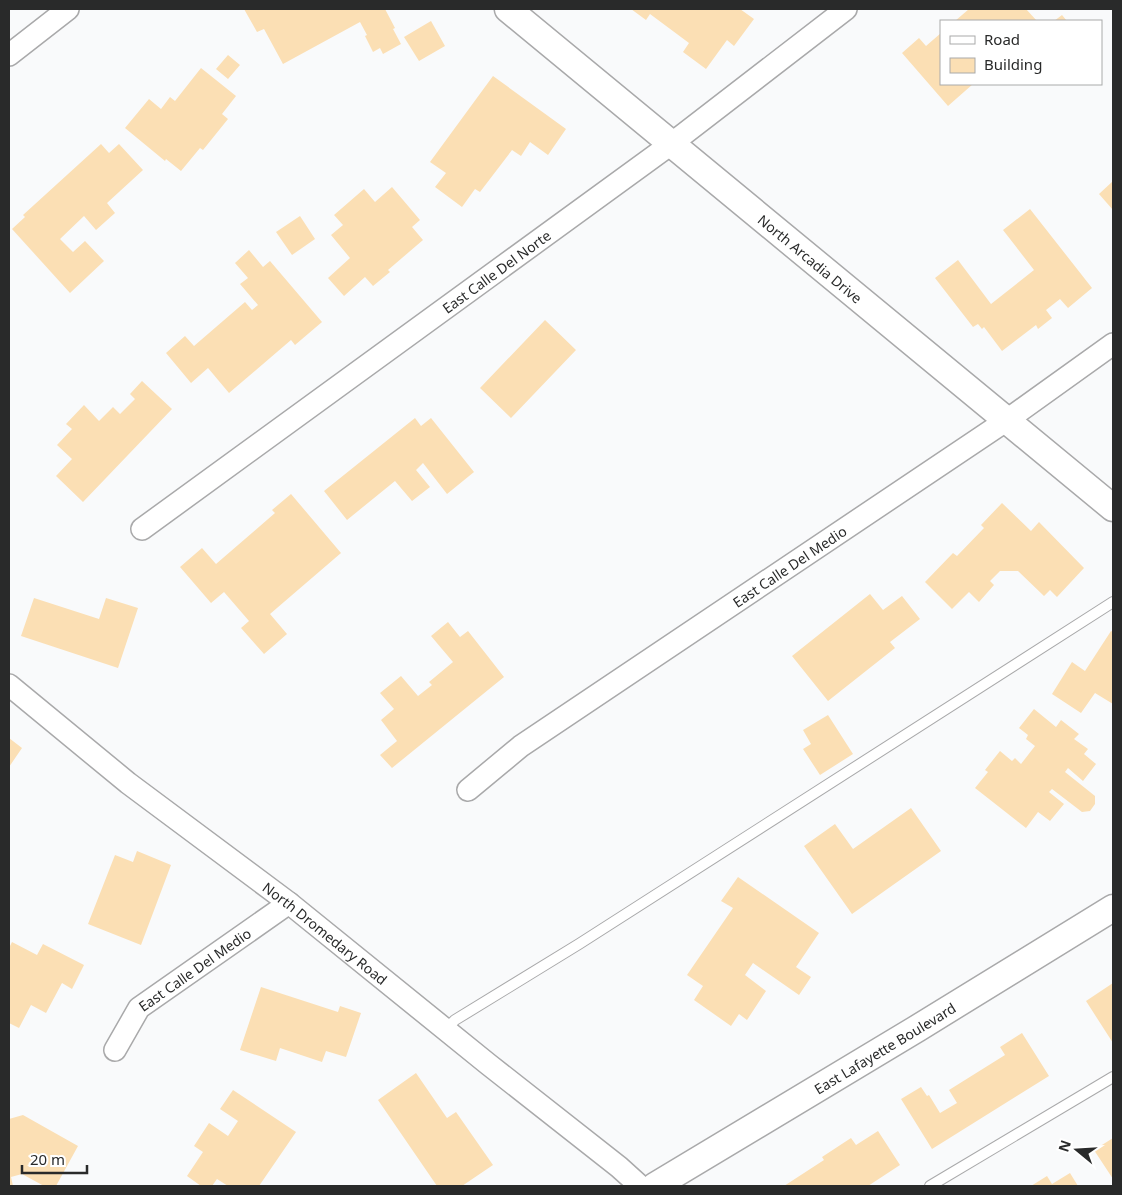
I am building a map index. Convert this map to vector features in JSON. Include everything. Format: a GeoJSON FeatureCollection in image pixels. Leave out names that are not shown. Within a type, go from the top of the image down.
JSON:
{"type":"FeatureCollection","features":[{"type":"Feature","properties":{"kind":"street"},"geometry":{"type":"LineString","coordinates":[[9,55],[68,9]]}},
{"type":"Feature","properties":{"kind":"street","name":"North Arcadia Drive"},"geometry":{"type":"LineString","coordinates":[[508,9],[1113,508]]}},
{"type":"Feature","properties":{"kind":"street","name":"East Calle Del Norte"},"geometry":{"type":"LineString","coordinates":[[142,529],[671,144],[846,9]]}},
{"type":"Feature","properties":{"kind":"street","name":"East Calle Del Medio"},"geometry":{"type":"LineString","coordinates":[[468,790],[521,746],[1007,420],[1113,344]]}},
{"type":"Feature","properties":{"kind":"street","name":"North Dromedary Road"},"geometry":{"type":"LineString","coordinates":[[9,685],[128,782],[289,903],[445,1030],[619,1167],[656,1185]]}},
{"type":"Feature","properties":{"kind":"street","name":"East Calle Del Medio"},"geometry":{"type":"LineString","coordinates":[[115,1050],[139,1008],[289,903]]}},
{"type":"Feature","properties":{"kind":"street","name":"East Lafayette Boulevard"},"geometry":{"type":"LineString","coordinates":[[656,1185],[918,1028],[1113,908]]}},
{"type":"Feature","properties":{"kind":"lane"},"geometry":{"type":"LineString","coordinates":[[445,1030],[455,1020],[579,944],[1113,602]]}},
{"type":"Feature","properties":{"kind":"lane"},"geometry":{"type":"LineString","coordinates":[[930,1186],[1113,1078]]}},
{"type":"Feature","properties":{"kind":"building"},"geometry":{"type":"Polygon","coordinates":[[[244,9],[385,9],[401,44],[383,54],[380,48],[373,52],[360,22],[283,64],[264,29],[257,32],[244,9]]]}},
{"type":"Feature","properties":{"kind":"building"},"geometry":{"type":"Polygon","coordinates":[[[631,9],[740,9],[754,19],[734,46],[727,40],[706,69],[683,52],[689,43],[650,14],[646,20],[631,9]]]}},
{"type":"Feature","properties":{"kind":"building"},"geometry":{"type":"Polygon","coordinates":[[[969,9],[1026,9],[1036,20],[956,20],[969,9]]]}},
{"type":"Feature","properties":{"kind":"building"},"geometry":{"type":"Polygon","coordinates":[[[1062,15],[1066,20],[1055,20],[1062,15]]]}},
{"type":"Feature","properties":{"kind":"building"},"geometry":{"type":"Polygon","coordinates":[[[431,21],[445,46],[419,61],[404,37],[431,21]]]}},
{"type":"Feature","properties":{"kind":"building"},"geometry":{"type":"Polygon","coordinates":[[[940,34],[940,85],[972,85],[948,106],[902,53],[919,38],[926,46],[940,34]]]}},
{"type":"Feature","properties":{"kind":"building"},"geometry":{"type":"Polygon","coordinates":[[[228,55],[240,65],[228,79],[216,69],[228,55]]]}},
{"type":"Feature","properties":{"kind":"building"},"geometry":{"type":"Polygon","coordinates":[[[201,68],[236,96],[222,114],[228,119],[203,150],[200,148],[181,171],[166,159],[165,161],[125,128],[149,99],[161,109],[170,97],[175,101],[201,68]]]}},
{"type":"Feature","properties":{"kind":"building"},"geometry":{"type":"Polygon","coordinates":[[[493,76],[566,129],[548,155],[530,142],[521,156],[512,150],[480,192],[475,189],[462,207],[435,187],[446,173],[430,162],[493,76]]]}},
{"type":"Feature","properties":{"kind":"building"},"geometry":{"type":"Polygon","coordinates":[[[101,144],[109,153],[119,144],[143,170],[107,203],[115,213],[96,230],[84,216],[60,239],[73,252],[85,241],[104,261],[70,293],[12,229],[25,217],[23,215],[101,144]]]}},
{"type":"Feature","properties":{"kind":"building"},"geometry":{"type":"Polygon","coordinates":[[[1113,181],[1113,210],[1099,194],[1113,181]]]}},
{"type":"Feature","properties":{"kind":"building"},"geometry":{"type":"Polygon","coordinates":[[[392,187],[420,220],[412,227],[423,240],[388,270],[390,272],[373,286],[365,277],[344,296],[328,278],[350,258],[331,235],[343,225],[334,215],[364,189],[375,202],[392,187]]]}},
{"type":"Feature","properties":{"kind":"building"},"geometry":{"type":"Polygon","coordinates":[[[1030,209],[1092,288],[1068,308],[1060,299],[1046,310],[1052,318],[1038,329],[1036,325],[1002,351],[984,327],[982,329],[978,324],[973,327],[935,278],[958,260],[991,304],[1034,270],[1003,230],[1030,209]]]}},
{"type":"Feature","properties":{"kind":"building"},"geometry":{"type":"Polygon","coordinates":[[[300,216],[315,239],[292,255],[276,232],[300,216]]]}},
{"type":"Feature","properties":{"kind":"building"},"geometry":{"type":"Polygon","coordinates":[[[249,250],[263,267],[270,261],[322,322],[295,345],[291,340],[229,393],[208,368],[191,383],[166,353],[185,336],[194,346],[245,302],[252,310],[258,305],[240,284],[248,278],[235,263],[249,250]]]}},
{"type":"Feature","properties":{"kind":"building"},"geometry":{"type":"Polygon","coordinates":[[[545,320],[576,350],[511,418],[480,388],[545,320]]]}},
{"type":"Feature","properties":{"kind":"building"},"geometry":{"type":"Polygon","coordinates":[[[142,381],[172,409],[83,502],[56,476],[72,459],[57,445],[72,429],[66,424],[84,405],[99,421],[113,407],[120,414],[135,399],[130,394],[142,381]]]}},
{"type":"Feature","properties":{"kind":"building"},"geometry":{"type":"Polygon","coordinates":[[[415,418],[421,426],[431,418],[474,472],[447,494],[423,463],[416,470],[430,487],[412,501],[395,481],[347,520],[324,491],[415,418]]]}},
{"type":"Feature","properties":{"kind":"building"},"geometry":{"type":"Polygon","coordinates":[[[291,494],[341,553],[270,614],[287,634],[264,654],[241,628],[249,621],[224,592],[211,603],[180,567],[202,548],[216,564],[275,513],[272,510],[291,494]]]}},
{"type":"Feature","properties":{"kind":"building"},"geometry":{"type":"Polygon","coordinates":[[[1002,503],[1031,531],[1039,522],[1084,568],[1057,597],[1050,590],[1044,596],[1018,571],[1000,571],[990,581],[994,585],[979,602],[969,592],[952,609],[925,582],[953,553],[957,556],[984,528],[981,525],[1002,503]]]}},
{"type":"Feature","properties":{"kind":"building"},"geometry":{"type":"Polygon","coordinates":[[[870,594],[883,610],[902,596],[920,619],[890,642],[895,648],[828,701],[792,656],[870,594]]]}},
{"type":"Feature","properties":{"kind":"building"},"geometry":{"type":"Polygon","coordinates":[[[34,598],[99,619],[106,598],[138,608],[118,668],[21,636],[34,598]]]}},
{"type":"Feature","properties":{"kind":"building"},"geometry":{"type":"Polygon","coordinates":[[[448,622],[460,637],[468,631],[504,677],[392,768],[380,755],[397,741],[381,720],[394,709],[380,693],[401,676],[418,696],[432,685],[429,682],[453,662],[431,636],[448,622]]]}},
{"type":"Feature","properties":{"kind":"building"},"geometry":{"type":"Polygon","coordinates":[[[1111,631],[1113,632],[1113,704],[1095,693],[1081,713],[1052,694],[1072,662],[1085,671],[1111,631]]]}},
{"type":"Feature","properties":{"kind":"building"},"geometry":{"type":"Polygon","coordinates":[[[1034,709],[1056,727],[1061,720],[1079,734],[1074,739],[1088,749],[1084,754],[1096,764],[1083,781],[1068,768],[1065,772],[1095,796],[1095,804],[1090,811],[1082,812],[1052,789],[1049,792],[1064,804],[1050,821],[1038,812],[1026,828],[975,788],[988,772],[985,770],[1000,751],[1012,761],[1015,758],[1021,764],[1035,746],[1026,739],[1028,735],[1019,728],[1034,709]]]}},
{"type":"Feature","properties":{"kind":"building"},"geometry":{"type":"Polygon","coordinates":[[[828,715],[853,754],[820,775],[803,749],[811,744],[803,730],[828,715]]]}},
{"type":"Feature","properties":{"kind":"building"},"geometry":{"type":"Polygon","coordinates":[[[9,738],[22,748],[9,767],[9,738]]]}},
{"type":"Feature","properties":{"kind":"building"},"geometry":{"type":"Polygon","coordinates":[[[911,808],[941,851],[852,914],[804,846],[835,824],[853,849],[911,808]]]}},
{"type":"Feature","properties":{"kind":"building"},"geometry":{"type":"Polygon","coordinates":[[[137,851],[171,865],[141,945],[88,924],[115,855],[133,862],[137,851]]]}},
{"type":"Feature","properties":{"kind":"building"},"geometry":{"type":"Polygon","coordinates":[[[738,877],[819,933],[796,967],[811,977],[799,995],[753,963],[745,975],[766,991],[747,1020],[739,1014],[731,1026],[694,1000],[703,986],[687,975],[733,908],[721,901],[738,877]]]}},
{"type":"Feature","properties":{"kind":"building"},"geometry":{"type":"Polygon","coordinates":[[[12,942],[37,955],[43,944],[84,965],[72,989],[62,983],[46,1013],[31,1005],[19,1028],[9,1023],[9,948],[12,942]]]}},
{"type":"Feature","properties":{"kind":"building"},"geometry":{"type":"Polygon","coordinates":[[[1113,983],[1113,1043],[1086,1001],[1113,983]]]}},
{"type":"Feature","properties":{"kind":"building"},"geometry":{"type":"Polygon","coordinates":[[[261,987],[338,1012],[340,1006],[361,1013],[346,1057],[326,1051],[322,1062],[280,1048],[276,1061],[240,1050],[261,987]]]}},
{"type":"Feature","properties":{"kind":"building"},"geometry":{"type":"Polygon","coordinates":[[[1022,1033],[1049,1076],[932,1149],[901,1099],[921,1087],[927,1096],[929,1095],[940,1113],[957,1103],[949,1090],[1005,1055],[1000,1047],[1022,1033]]]}},
{"type":"Feature","properties":{"kind":"building"},"geometry":{"type":"Polygon","coordinates":[[[416,1073],[447,1118],[456,1112],[493,1165],[462,1186],[437,1186],[378,1100],[416,1073]]]}},
{"type":"Feature","properties":{"kind":"building"},"geometry":{"type":"Polygon","coordinates":[[[233,1090],[296,1132],[259,1186],[228,1186],[217,1179],[212,1186],[201,1186],[187,1176],[203,1152],[194,1146],[209,1123],[228,1136],[238,1121],[220,1109],[233,1090]]]}},
{"type":"Feature","properties":{"kind":"building"},"geometry":{"type":"Polygon","coordinates":[[[23,1115],[78,1146],[56,1186],[44,1186],[22,1174],[11,1177],[13,1186],[9,1186],[9,1119],[23,1115]]]}},
{"type":"Feature","properties":{"kind":"building"},"geometry":{"type":"Polygon","coordinates":[[[878,1131],[900,1165],[868,1186],[784,1186],[824,1160],[822,1157],[851,1138],[856,1145],[878,1131]]]}},
{"type":"Feature","properties":{"kind":"building"},"geometry":{"type":"Polygon","coordinates":[[[1113,1138],[1113,1179],[1094,1150],[1113,1138]]]}},
{"type":"Feature","properties":{"kind":"building"},"geometry":{"type":"Polygon","coordinates":[[[1070,1173],[1078,1186],[1031,1186],[1047,1176],[1052,1184],[1070,1173]]]}}]}
